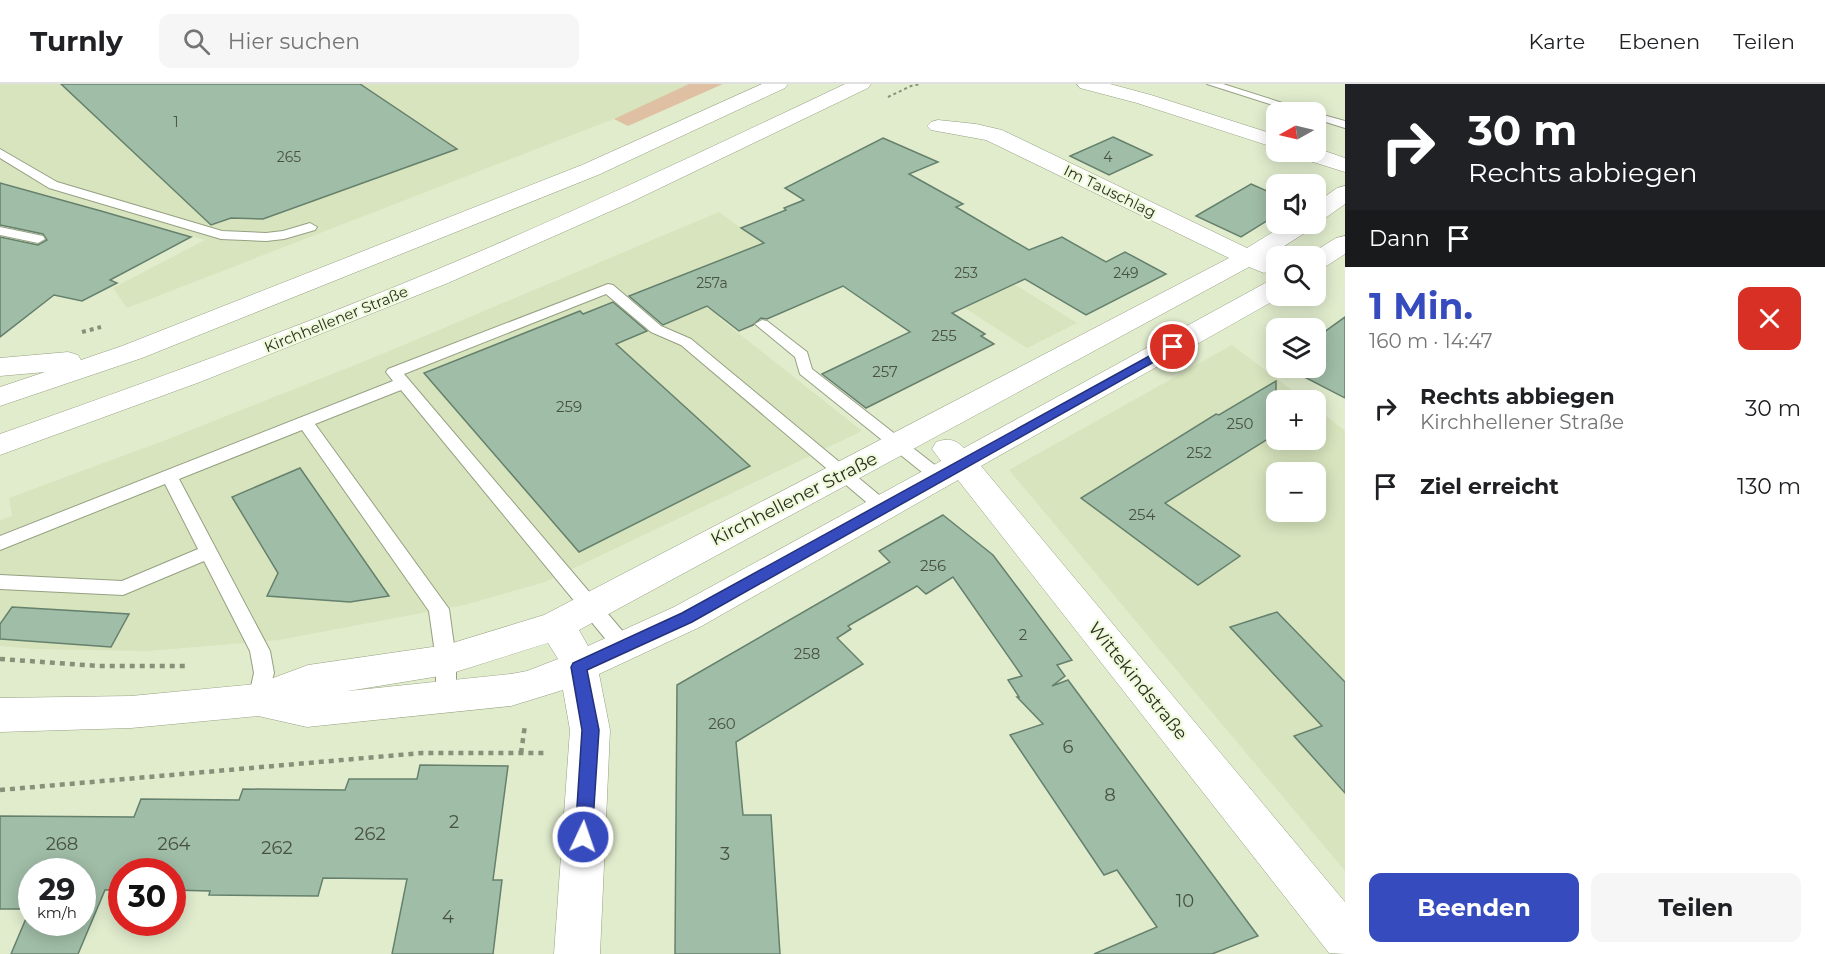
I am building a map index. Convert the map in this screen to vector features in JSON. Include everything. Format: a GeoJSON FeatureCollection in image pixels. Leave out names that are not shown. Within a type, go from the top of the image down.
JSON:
{"type":"FeatureCollection","features":[{"type":"Feature","properties":{"kind":"street"},"geometry":{"type":"LineString","coordinates":[[0,397],[132,352],[590,170],[778,84]]}},
{"type":"Feature","properties":{"kind":"street","name":"Kirchhellener Straße"},"geometry":{"type":"LineString","coordinates":[[0,445],[380,303],[627,195],[861,84]]}},
{"type":"Feature","properties":{"kind":"street"},"geometry":{"type":"LineString","coordinates":[[1087,84],[1144,99],[1266,139]]}},
{"type":"Feature","properties":{"kind":"street"},"geometry":{"type":"LineString","coordinates":[[1143,84],[1266,119]]}},
{"type":"Feature","properties":{"kind":"street","name":"Im Tauschlag"},"geometry":{"type":"LineString","coordinates":[[938,126],[976,130],[994,135],[1266,266]]}},
{"type":"Feature","properties":{"kind":"street"},"geometry":{"type":"LineString","coordinates":[[1326,137],[1345,143]]}},
{"type":"Feature","properties":{"kind":"street"},"geometry":{"type":"LineString","coordinates":[[1326,159],[1345,165]]}},
{"type":"Feature","properties":{"kind":"street"},"geometry":{"type":"LineString","coordinates":[[1326,207],[1345,193]]}},
{"type":"Feature","properties":{"kind":"street","name":"Kirchhellener Straße"},"geometry":{"type":"LineString","coordinates":[[0,715],[131,712],[258,700],[308,681],[446,660],[557,625],[1248,258],[1286,234]]}},
{"type":"Feature","properties":{"kind":"street"},"geometry":{"type":"LineString","coordinates":[[1326,255],[1345,243]]}},
{"type":"Feature","properties":{"kind":"street","name":"Kirchhellener Straße"},"geometry":{"type":"LineString","coordinates":[[258,700],[307,711],[446,698],[527,687],[579,667],[687,617],[1266,294]]}},
{"type":"Feature","properties":{"kind":"street"},"geometry":{"type":"LineString","coordinates":[[0,367],[132,352]]}},
{"type":"Feature","properties":{"kind":"street","name":"Wittekindstraße"},"geometry":{"type":"LineString","coordinates":[[912,437],[951,471],[1345,938]]}},
{"type":"Feature","properties":{"kind":"street"},"geometry":{"type":"LineString","coordinates":[[557,625],[577,660],[590,730],[577,954]]}},
{"type":"Feature","properties":{"kind":"lane"},"geometry":{"type":"LineString","coordinates":[[1212,84],[1272,102]]}},
{"type":"Feature","properties":{"kind":"lane"},"geometry":{"type":"LineString","coordinates":[[1326,119],[1345,125]]}},
{"type":"Feature","properties":{"kind":"lane"},"geometry":{"type":"LineString","coordinates":[[0,153],[53,185],[221,235],[266,237],[284,235],[310,227]]}},
{"type":"Feature","properties":{"kind":"lane"},"geometry":{"type":"LineString","coordinates":[[0,231],[38,239]]}},
{"type":"Feature","properties":{"kind":"lane"},"geometry":{"type":"LineString","coordinates":[[624,647],[394,372],[608,288],[656,329],[686,342],[884,508]]}},
{"type":"Feature","properties":{"kind":"lane"},"geometry":{"type":"LineString","coordinates":[[762,324],[802,355],[805,371],[912,437]]}},
{"type":"Feature","properties":{"kind":"lane"},"geometry":{"type":"LineString","coordinates":[[0,543],[404,383]]}},
{"type":"Feature","properties":{"kind":"lane"},"geometry":{"type":"LineString","coordinates":[[305,423],[440,609],[446,660],[446,698]]}},
{"type":"Feature","properties":{"kind":"lane"},"geometry":{"type":"LineString","coordinates":[[169,476],[260,651],[264,673],[258,700]]}},
{"type":"Feature","properties":{"kind":"lane"},"geometry":{"type":"LineString","coordinates":[[0,582],[123,588],[208,552]]}},
{"type":"Feature","properties":{"kind":"path"},"geometry":{"type":"LineString","coordinates":[[0,659],[99,666],[197,666]]}},
{"type":"Feature","properties":{"kind":"path"},"geometry":{"type":"LineString","coordinates":[[521,753],[526,713]]}},
{"type":"Feature","properties":{"kind":"path"},"geometry":{"type":"LineString","coordinates":[[0,790],[422,753],[589,753]]}},
{"type":"Feature","properties":{"kind":"shaded area"},"geometry":{"type":"Polygon","coordinates":[[[0,84],[689,84],[629,113],[127,308],[113,288],[205,240],[103,211],[97,215],[38,193],[0,182],[0,84]]]}},
{"type":"Feature","properties":{"kind":"shaded area"},"geometry":{"type":"Polygon","coordinates":[[[689,84],[723,84],[628,126],[614,119],[689,84]]]}},
{"type":"Feature","properties":{"kind":"shaded area"},"geometry":{"type":"Polygon","coordinates":[[[876,199],[1077,323],[1027,348],[828,220],[876,199]]]}},
{"type":"Feature","properties":{"kind":"shaded area"},"geometry":{"type":"Polygon","coordinates":[[[719,212],[810,278],[718,317],[862,431],[545,582],[464,605],[279,640],[148,651],[34,649],[0,646],[0,520],[12,516],[9,498],[171,438],[375,357],[719,212]]]}},
{"type":"Feature","properties":{"kind":"shaded area"},"geometry":{"type":"Polygon","coordinates":[[[1232,345],[1266,371],[1266,378],[1276,378],[1292,390],[1266,390],[1266,450],[1326,450],[1326,416],[1345,431],[1345,871],[1009,470],[1232,345]]]}},
{"type":"Feature","properties":{"kind":"building"},"geometry":{"type":"Polygon","coordinates":[[[61,84],[360,84],[457,149],[263,219],[231,218],[211,225],[61,84]]]}},
{"type":"Feature","properties":{"kind":"building"},"geometry":{"type":"Polygon","coordinates":[[[1113,137],[1152,155],[1109,175],[1070,156],[1113,137]]]}},
{"type":"Feature","properties":{"kind":"building"},"geometry":{"type":"Polygon","coordinates":[[[883,138],[938,162],[909,174],[963,204],[956,207],[1029,250],[1062,237],[1106,262],[1125,252],[1166,274],[1086,315],[1025,279],[952,313],[985,334],[981,336],[994,344],[866,408],[822,374],[910,332],[843,286],[767,319],[761,318],[753,325],[739,331],[707,306],[663,325],[629,296],[764,243],[741,228],[786,210],[784,208],[804,200],[785,188],[883,138]]]}},
{"type":"Feature","properties":{"kind":"building"},"geometry":{"type":"Polygon","coordinates":[[[0,183],[191,237],[110,280],[117,283],[82,301],[54,295],[0,337],[0,237],[38,245],[47,240],[43,234],[0,225],[0,183]]]}},
{"type":"Feature","properties":{"kind":"building"},"geometry":{"type":"Polygon","coordinates":[[[1251,184],[1266,191],[1266,221],[1241,237],[1196,216],[1251,184]]]}},
{"type":"Feature","properties":{"kind":"building"},"geometry":{"type":"Polygon","coordinates":[[[613,302],[647,331],[616,344],[750,466],[579,552],[424,373],[580,311],[583,314],[613,302]]]}},
{"type":"Feature","properties":{"kind":"building"},"geometry":{"type":"Polygon","coordinates":[[[1345,317],[1345,398],[1306,378],[1326,378],[1326,331],[1345,317]]]}},
{"type":"Feature","properties":{"kind":"building"},"geometry":{"type":"Polygon","coordinates":[[[1276,381],[1276,390],[1266,390],[1266,440],[1165,503],[1240,556],[1198,585],[1081,498],[1216,414],[1219,415],[1276,381]]]}},
{"type":"Feature","properties":{"kind":"building"},"geometry":{"type":"Polygon","coordinates":[[[300,468],[389,596],[350,602],[267,596],[278,573],[232,497],[300,468]]]}},
{"type":"Feature","properties":{"kind":"building"},"geometry":{"type":"Polygon","coordinates":[[[943,515],[993,555],[1072,660],[1057,665],[1065,676],[1052,686],[1068,680],[1258,936],[1212,954],[1094,954],[1157,927],[1117,870],[1104,875],[1010,735],[1043,724],[1017,697],[1019,697],[1008,680],[1022,676],[953,577],[926,594],[917,586],[848,626],[851,629],[837,638],[863,664],[736,742],[743,815],[771,815],[780,954],[675,954],[677,685],[890,562],[879,551],[943,515]]]}},
{"type":"Feature","properties":{"kind":"building"},"geometry":{"type":"Polygon","coordinates":[[[12,607],[129,614],[111,647],[0,639],[0,624],[12,607]]]}},
{"type":"Feature","properties":{"kind":"building"},"geometry":{"type":"Polygon","coordinates":[[[1277,612],[1345,682],[1345,793],[1294,736],[1322,726],[1230,627],[1277,612]]]}},
{"type":"Feature","properties":{"kind":"building"},"geometry":{"type":"Polygon","coordinates":[[[420,765],[508,766],[493,880],[502,880],[493,954],[392,954],[407,879],[323,878],[318,896],[209,895],[210,891],[186,890],[186,858],[108,858],[108,890],[105,890],[96,911],[96,858],[18,858],[18,909],[0,909],[0,816],[134,817],[141,799],[239,800],[243,789],[345,790],[349,779],[417,779],[420,765]]]}},
{"type":"Feature","properties":{"kind":"building"},"geometry":{"type":"Polygon","coordinates":[[[19,936],[86,936],[78,954],[11,954],[19,936]]]}},
{"type":"Feature","properties":{"kind":"route"},"geometry":{"type":"LineString","coordinates":[[583,837],[590,730],[579,667],[687,617],[1173,347]]}}]}
